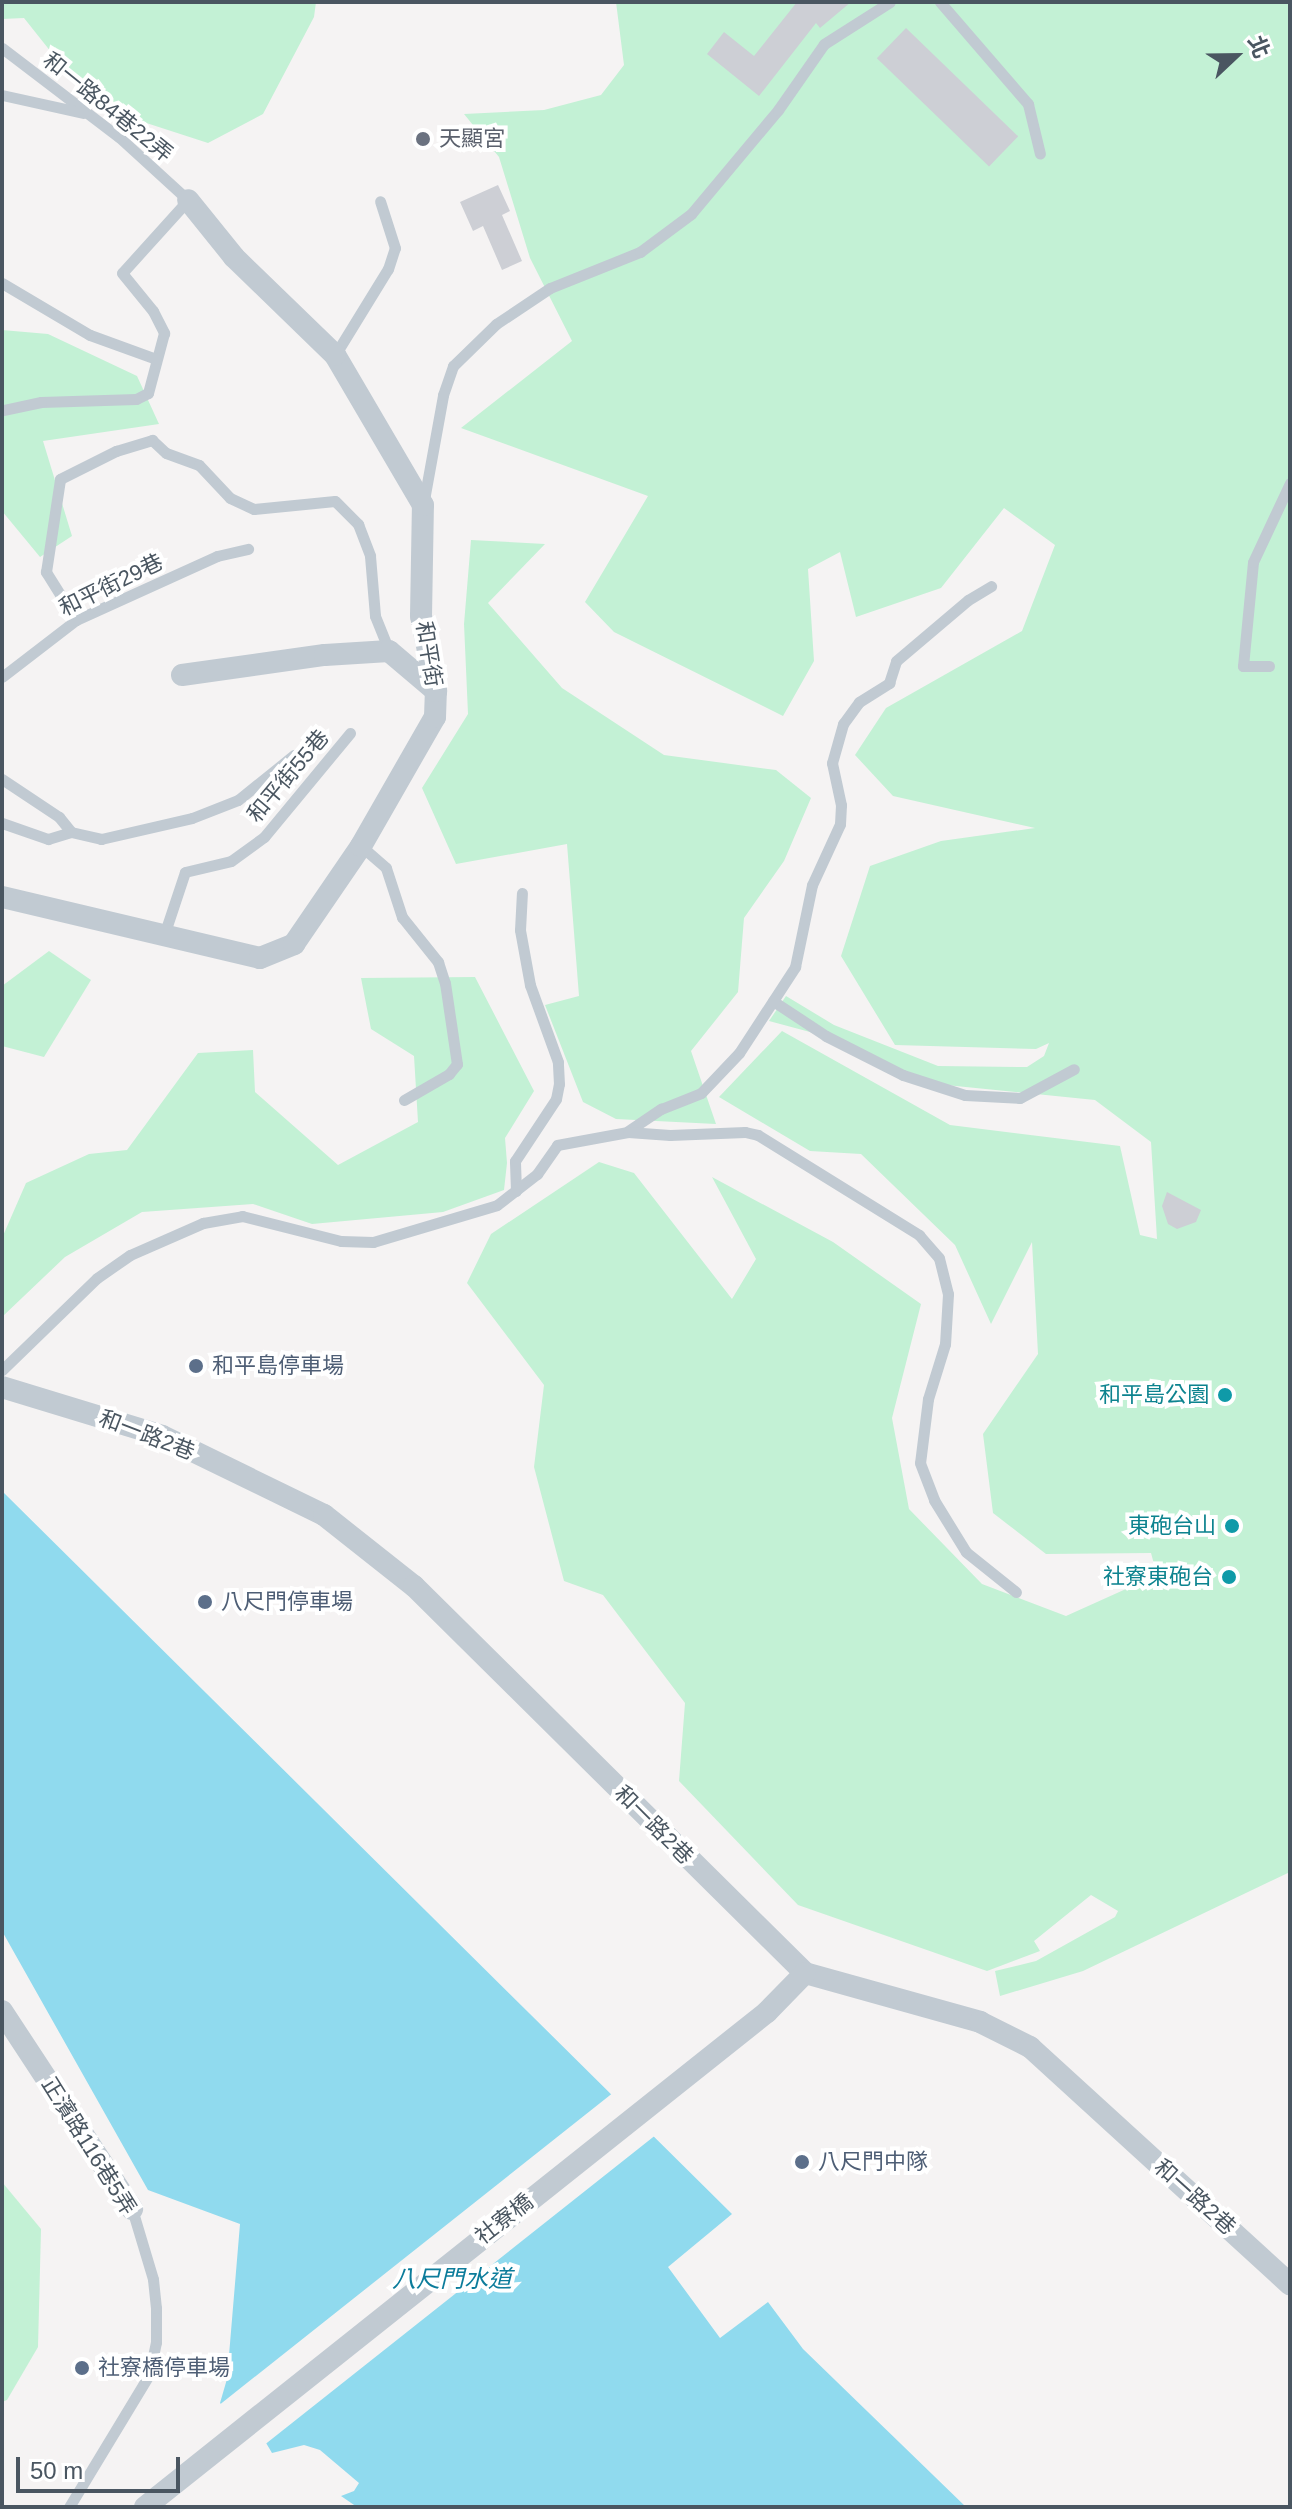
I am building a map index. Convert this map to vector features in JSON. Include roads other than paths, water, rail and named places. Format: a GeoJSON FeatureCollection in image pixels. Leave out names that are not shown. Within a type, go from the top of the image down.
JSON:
{"type":"FeatureCollection","features":[{"type":"Feature","properties":{"kind":"street"},"geometry":{"type":"LineString","coordinates":[[188,200],[234,257],[335,355],[423,505]]}},
{"type":"Feature","properties":{"kind":"street","name":"和平街"},"geometry":{"type":"LineString","coordinates":[[2,897],[260,958],[294,944],[361,846],[435,717],[436,691],[421,616],[423,505]]}},
{"type":"Feature","properties":{"kind":"street"},"geometry":{"type":"LineString","coordinates":[[182,675],[325,655],[389,651],[436,691]]}},
{"type":"Feature","properties":{"kind":"street","name":"和一路2巷"},"geometry":{"type":"LineString","coordinates":[[2,1387],[162,1436],[324,1515],[414,1586],[805,1973],[980,2022],[1030,2047],[1290,2284]]}},
{"type":"Feature","properties":{"kind":"street","name":"社寮橋"},"geometry":{"type":"LineString","coordinates":[[145,2507],[767,2012],[805,1973]]}},
{"type":"Feature","properties":{"kind":"street","name":"正濱路116巷5弄"},"geometry":{"type":"LineString","coordinates":[[2,2011],[132,2209]]}},
{"type":"Feature","properties":{"kind":"lane"},"geometry":{"type":"LineString","coordinates":[[423,505],[443,395],[453,366],[496,324],[550,288],[640,252],[691,214],[778,110],[824,44],[890,2]]}},
{"type":"Feature","properties":{"kind":"lane"},"geometry":{"type":"LineString","coordinates":[[940,2],[1028,104],[1040,154]]}},
{"type":"Feature","properties":{"kind":"lane","name":"和一路84巷22弄"},"geometry":{"type":"LineString","coordinates":[[2,48],[88,114],[188,200]]}},
{"type":"Feature","properties":{"kind":"lane"},"geometry":{"type":"LineString","coordinates":[[2,95],[88,114]]}},
{"type":"Feature","properties":{"kind":"lane"},"geometry":{"type":"LineString","coordinates":[[2,410],[41,402],[136,399],[148,393],[164,333],[153,311],[122,273],[188,200]]}},
{"type":"Feature","properties":{"kind":"lane"},"geometry":{"type":"LineString","coordinates":[[335,355],[388,269],[395,248],[380,201]]}},
{"type":"Feature","properties":{"kind":"lane"},"geometry":{"type":"LineString","coordinates":[[2,283],[90,335],[156,359]]}},
{"type":"Feature","properties":{"kind":"lane"},"geometry":{"type":"LineString","coordinates":[[76,620],[46,572],[60,479],[116,451],[152,440],[166,453],[199,465],[230,498],[254,509],[335,501],[358,524],[370,556],[375,616],[389,651]]}},
{"type":"Feature","properties":{"kind":"lane"},"geometry":{"type":"LineString","coordinates":[[1269,666],[1243,666],[1253,562],[1290,483]]}},
{"type":"Feature","properties":{"kind":"lane","name":"和平街29巷"},"geometry":{"type":"LineString","coordinates":[[2,677],[76,620],[217,556],[248,549]]}},
{"type":"Feature","properties":{"kind":"lane"},"geometry":{"type":"LineString","coordinates":[[628,1132],[661,1109],[701,1093],[739,1053],[795,967],[812,885],[840,824],[841,805],[832,763],[843,724],[859,702],[889,683],[896,661],[968,600],[991,586]]}},
{"type":"Feature","properties":{"kind":"lane","name":"和平街55巷"},"geometry":{"type":"LineString","coordinates":[[164,935],[185,872],[231,861],[264,837],[350,733]]}},
{"type":"Feature","properties":{"kind":"lane"},"geometry":{"type":"LineString","coordinates":[[2,823],[48,839],[71,832],[101,839],[192,818],[238,800],[294,755]]}},
{"type":"Feature","properties":{"kind":"lane"},"geometry":{"type":"LineString","coordinates":[[2,779],[59,817],[71,832]]}},
{"type":"Feature","properties":{"kind":"lane"},"geometry":{"type":"LineString","coordinates":[[361,846],[386,868],[402,917],[438,962],[445,983],[457,1064],[449,1074],[404,1100]]}},
{"type":"Feature","properties":{"kind":"lane"},"geometry":{"type":"LineString","coordinates":[[516,1191],[515,1161],[556,1099],[559,1084],[558,1062],[530,985],[520,930],[522,893]]}},
{"type":"Feature","properties":{"kind":"lane"},"geometry":{"type":"LineString","coordinates":[[773,1001],[826,1036],[903,1075],[965,1095],[1020,1098],[1074,1069]]}},
{"type":"Feature","properties":{"kind":"lane"},"geometry":{"type":"LineString","coordinates":[[2,1370],[97,1278],[130,1255],[203,1223],[242,1216],[341,1241],[373,1242],[497,1205],[537,1174],[557,1145],[628,1132],[745,1132],[758,1135],[919,1235],[939,1258],[948,1294],[945,1344],[928,1399],[920,1463],[934,1500],[966,1552],[1016,1592]]}},
{"type":"Feature","properties":{"kind":"lane","name":"正濱路116巷5弄"},"geometry":{"type":"LineString","coordinates":[[69,2507],[149,2375],[156,2342],[153,2279],[132,2209]]}},
{"type":"Feature","properties":{"kind":"water","name":"八尺門水道"},"geometry":{"type":"Polygon","coordinates":[[[2,1491],[732,2214],[668,2267],[720,2338],[768,2302],[803,2349],[966,2507],[357,2507],[341,2496],[354,2491],[359,2483],[320,2450],[304,2445],[272,2453],[259,2431],[239,2423],[220,2403],[227,2379],[240,2224],[148,2190],[2,1931],[2,1491]]]}},
{"type":"Feature","properties":{"kind":"place","name":"天顯宮"},"geometry":{"type":"Point","coordinates":[423,139]}},
{"type":"Feature","properties":{"kind":"place","name":"和平島停車場"},"geometry":{"type":"Point","coordinates":[196,1366]}},
{"type":"Feature","properties":{"kind":"place","name":"和平島公園"},"geometry":{"type":"Point","coordinates":[1225,1395]}},
{"type":"Feature","properties":{"kind":"place","name":"東砲台山"},"geometry":{"type":"Point","coordinates":[1232,1526]}},
{"type":"Feature","properties":{"kind":"place","name":"社寮東砲台"},"geometry":{"type":"Point","coordinates":[1229,1577]}},
{"type":"Feature","properties":{"kind":"place","name":"八尺門停車場"},"geometry":{"type":"Point","coordinates":[205,1602]}},
{"type":"Feature","properties":{"kind":"place","name":"八尺門中隊"},"geometry":{"type":"Point","coordinates":[802,2162]}},
{"type":"Feature","properties":{"kind":"place","name":"社寮橋停車場"},"geometry":{"type":"Point","coordinates":[82,2368]}}]}
